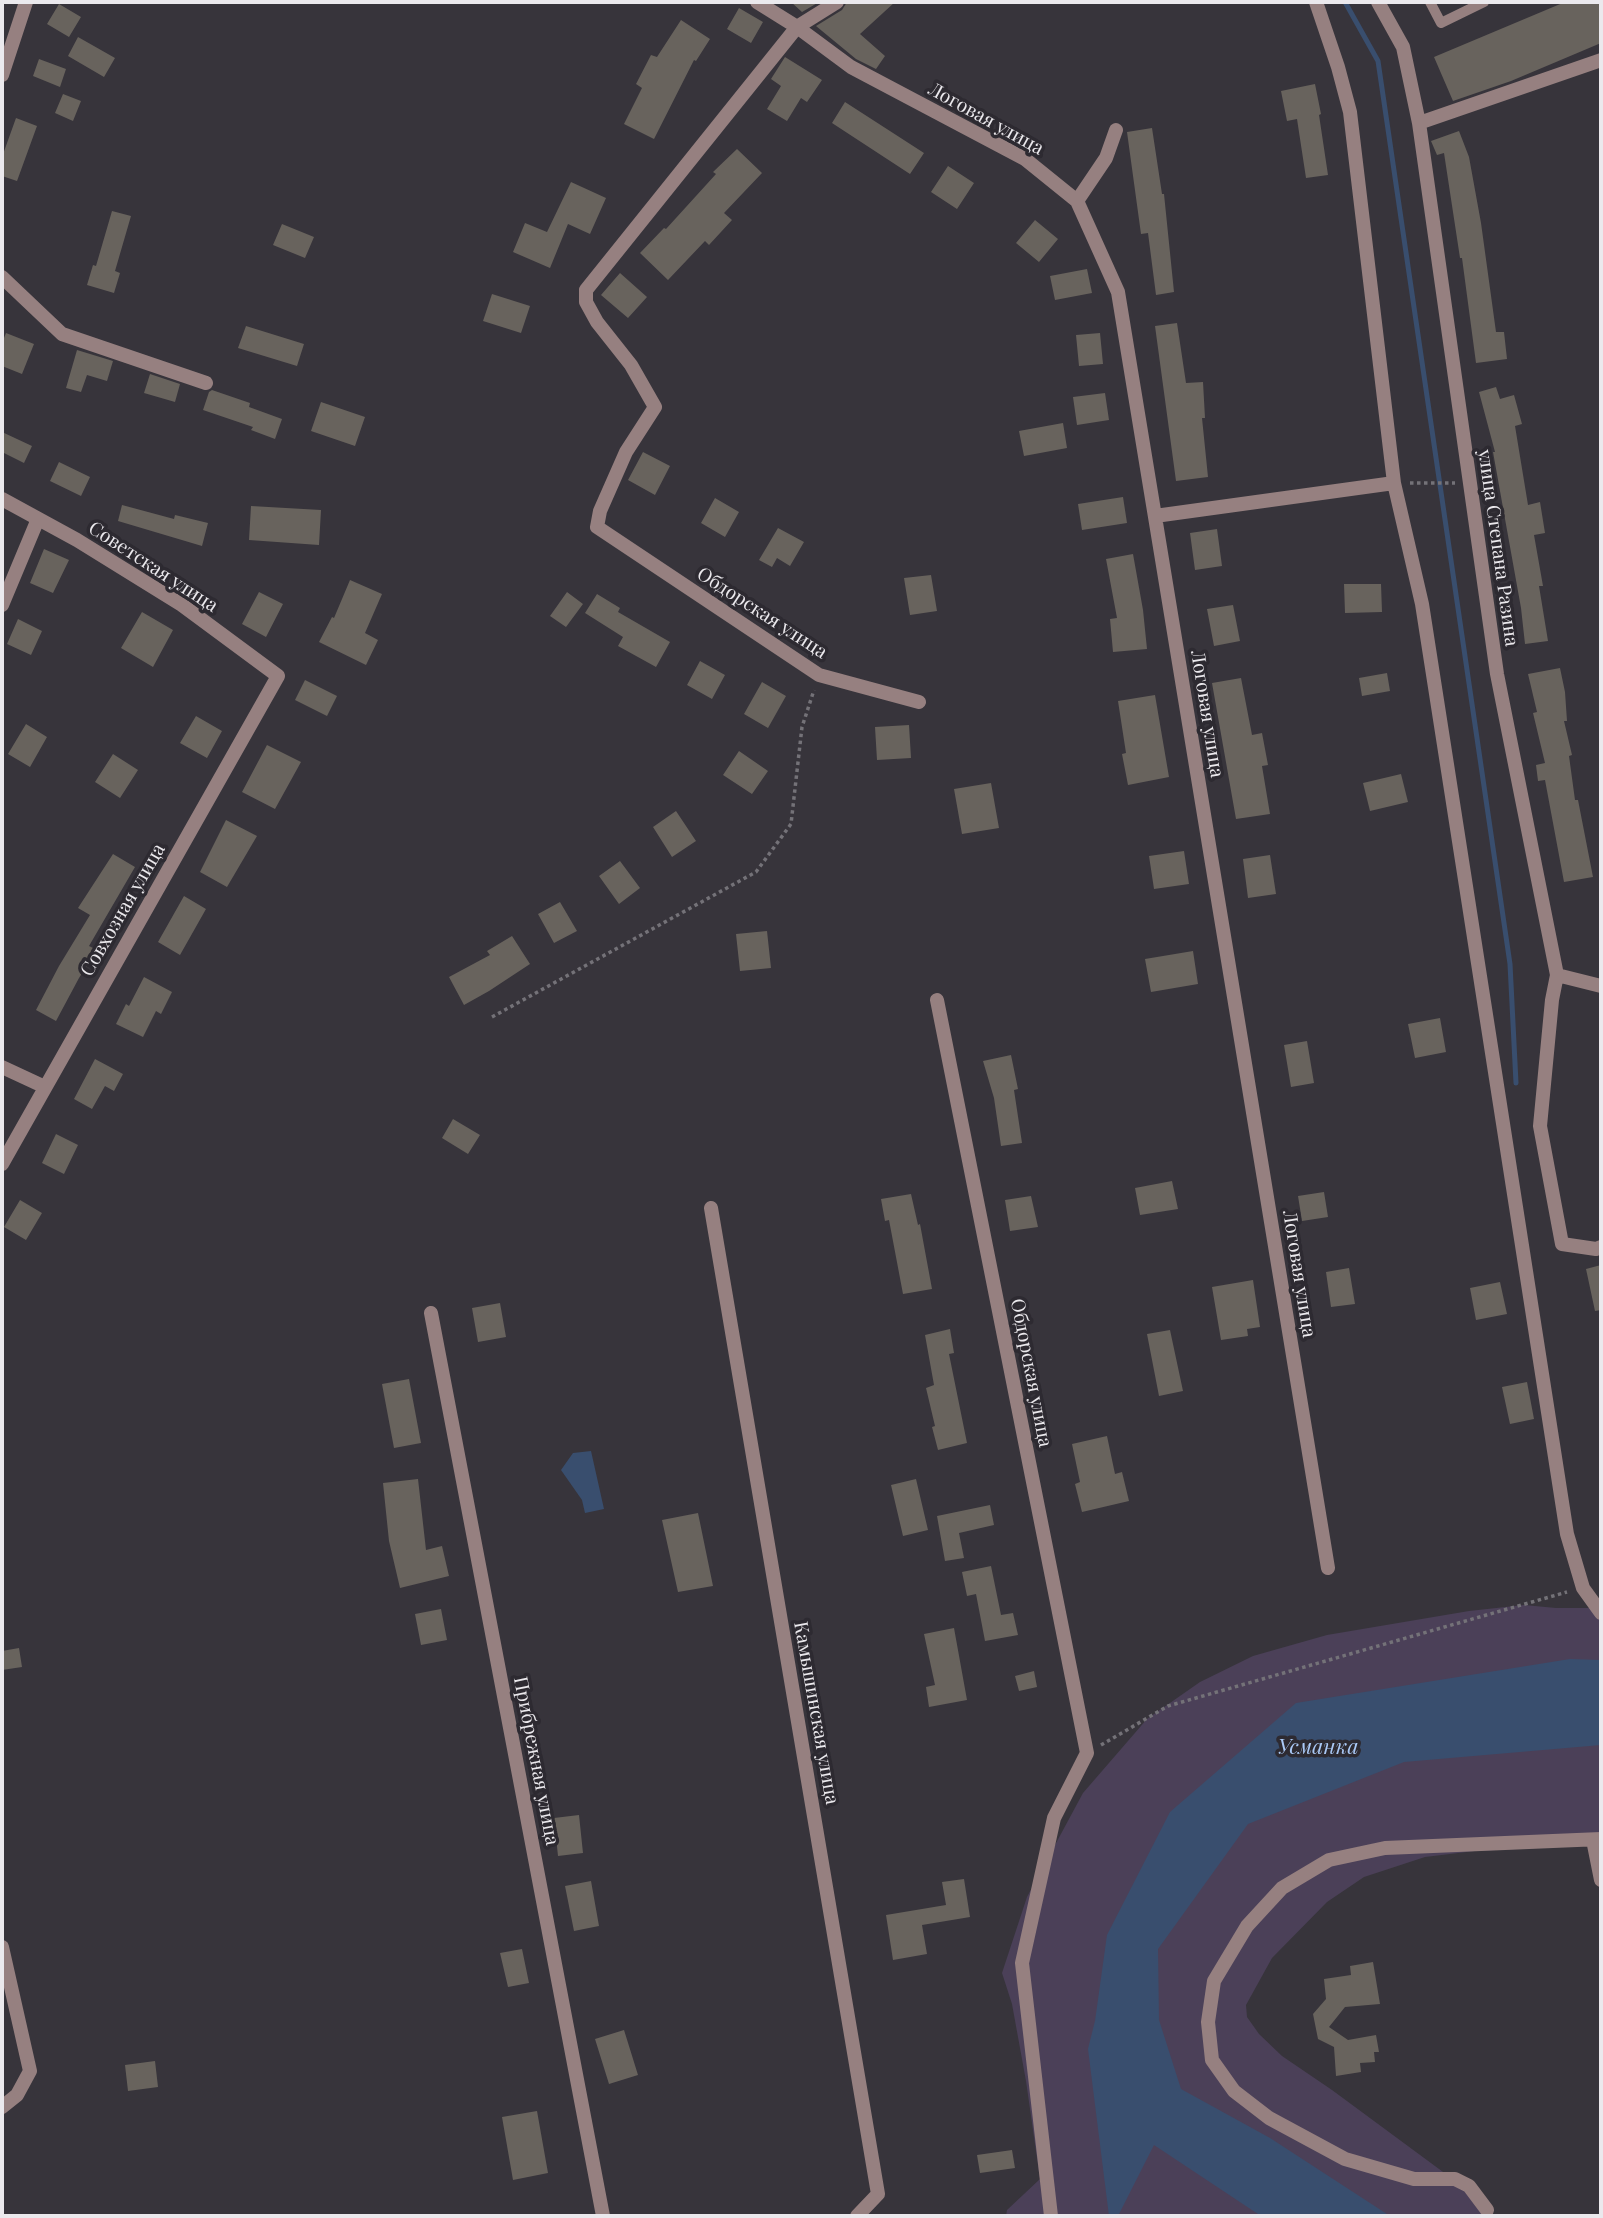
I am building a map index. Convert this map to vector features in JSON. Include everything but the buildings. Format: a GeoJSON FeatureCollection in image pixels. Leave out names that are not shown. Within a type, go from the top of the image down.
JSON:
{"type":"FeatureCollection","features":[{"type":"Feature","properties":{"kind":"street"},"geometry":{"type":"LineString","coordinates":[[2,75],[26,2]]}},
{"type":"Feature","properties":{"kind":"street","name":"Логовая улица"},"geometry":{"type":"LineString","coordinates":[[757,2],[797,26],[851,67],[1025,159],[1077,201],[1118,292],[1328,1568]]}},
{"type":"Feature","properties":{"kind":"street"},"geometry":{"type":"LineString","coordinates":[[797,26],[837,2]]}},
{"type":"Feature","properties":{"kind":"street"},"geometry":{"type":"LineString","coordinates":[[1316,2],[1350,112],[1394,483],[1422,604],[1567,1534],[1583,1588],[1601,1613]]}},
{"type":"Feature","properties":{"kind":"street","name":"улица Степана Разина"},"geometry":{"type":"LineString","coordinates":[[1378,2],[1403,47],[1419,123],[1497,674],[1557,975],[1552,1000],[1540,1126],[1562,1244],[1596,1249],[1601,1247]]}},
{"type":"Feature","properties":{"kind":"street","name":"Обдорская улица"},"geometry":{"type":"LineString","coordinates":[[797,26],[586,290],[586,302],[597,323],[631,365],[655,407],[626,452],[600,511],[597,527],[819,675],[919,702]]}},
{"type":"Feature","properties":{"kind":"street"},"geometry":{"type":"LineString","coordinates":[[1419,123],[1601,60]]}},
{"type":"Feature","properties":{"kind":"street"},"geometry":{"type":"LineString","coordinates":[[1077,201],[1106,158],[1116,130]]}},
{"type":"Feature","properties":{"kind":"street"},"geometry":{"type":"LineString","coordinates":[[2,277],[62,334],[206,383]]}},
{"type":"Feature","properties":{"kind":"street"},"geometry":{"type":"LineString","coordinates":[[1155,516],[1394,483]]}},
{"type":"Feature","properties":{"kind":"street","name":"Советская улица"},"geometry":{"type":"LineString","coordinates":[[2,499],[181,605],[278,676]]}},
{"type":"Feature","properties":{"kind":"street"},"geometry":{"type":"LineString","coordinates":[[2,605],[38,519]]}},
{"type":"Feature","properties":{"kind":"street","name":"Совхозная улица"},"geometry":{"type":"LineString","coordinates":[[2,1164],[278,676]]}},
{"type":"Feature","properties":{"kind":"street"},"geometry":{"type":"LineString","coordinates":[[1557,975],[1601,986]]}},
{"type":"Feature","properties":{"kind":"street","name":"Обдорская улица"},"geometry":{"type":"LineString","coordinates":[[937,1000],[1087,1753]]}},
{"type":"Feature","properties":{"kind":"street"},"geometry":{"type":"LineString","coordinates":[[2,1067],[45,1087]]}},
{"type":"Feature","properties":{"kind":"street","name":"Камышинская улица"},"geometry":{"type":"LineString","coordinates":[[711,1208],[878,2194],[857,2216]]}},
{"type":"Feature","properties":{"kind":"street","name":"Прибрежная улица"},"geometry":{"type":"LineString","coordinates":[[430,1313],[603,2216]]}},
{"type":"Feature","properties":{"kind":"street"},"geometry":{"type":"LineString","coordinates":[[1051,2216],[1022,1963],[1054,1818],[1087,1753]]}},
{"type":"Feature","properties":{"kind":"street"},"geometry":{"type":"LineString","coordinates":[[1487,2210],[1469,2186],[1455,2179],[1413,2179],[1345,2160],[1269,2118],[1234,2091],[1212,2060],[1208,2022],[1214,1981],[1247,1926],[1282,1888],[1329,1860],[1385,1848],[1597,1840],[1601,1880]]}},
{"type":"Feature","properties":{"kind":"street"},"geometry":{"type":"LineString","coordinates":[[2,1947],[30,2071],[18,2095],[2,2107]]}},
{"type":"Feature","properties":{"kind":"lane"},"geometry":{"type":"LineString","coordinates":[[1430,2],[1441,23],[1485,2]]}},
{"type":"Feature","properties":{"kind":"path"},"geometry":{"type":"LineString","coordinates":[[1394,483],[1468,483]]}},
{"type":"Feature","properties":{"kind":"path"},"geometry":{"type":"LineString","coordinates":[[492,1017],[756,872],[791,824],[802,727],[819,675]]}},
{"type":"Feature","properties":{"kind":"path"},"geometry":{"type":"LineString","coordinates":[[1087,1753],[1168,1706],[1583,1588]]}},
{"type":"Feature","properties":{"kind":"shaded area"},"geometry":{"type":"Polygon","coordinates":[[[1524,1605],[1601,1608],[1601,1845],[1475,1851],[1425,1857],[1364,1877],[1327,1902],[1272,1958],[1246,2005],[1247,2017],[1259,2034],[1282,2056],[1458,2183],[1493,2216],[1006,2216],[1007,2210],[1040,2179],[1012,2004],[1002,1973],[1027,1897],[1083,1793],[1147,1719],[1200,1682],[1253,1656],[1327,1635],[1469,1611],[1524,1605]]]}},
{"type":"Feature","properties":{"kind":"water"},"geometry":{"type":"Polygon","coordinates":[[[591,1451],[604,1509],[585,1513],[582,1500],[561,1470],[573,1453],[591,1451]]]}},
{"type":"Feature","properties":{"kind":"water","name":"Усманка"},"geometry":{"type":"Polygon","coordinates":[[[1570,1659],[1601,1660],[1601,1745],[1404,1762],[1248,1824],[1158,1949],[1159,2020],[1181,2089],[1270,2138],[1390,2216],[1261,2216],[1154,2145],[1118,2216],[1109,2216],[1088,2049],[1095,2021],[1107,1935],[1170,1812],[1296,1703],[1570,1659]]]}},
{"type":"Feature","properties":{"kind":"waterway"},"geometry":{"type":"LineString","coordinates":[[1345,2],[1378,61],[1510,964],[1516,1083]]}}]}
